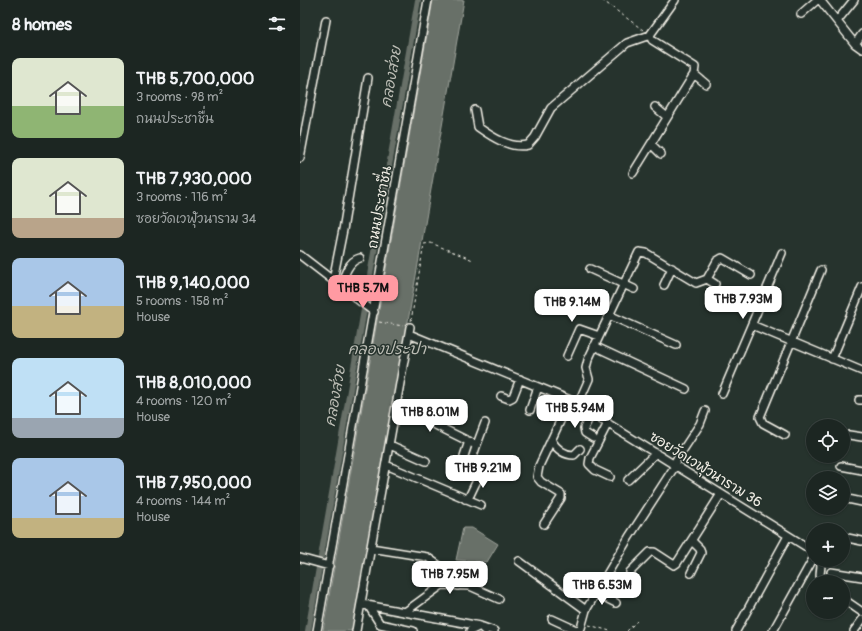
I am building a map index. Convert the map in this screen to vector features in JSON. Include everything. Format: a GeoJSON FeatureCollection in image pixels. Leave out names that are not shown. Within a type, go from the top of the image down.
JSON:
{"type":"FeatureCollection","features":[{"type":"Feature","properties":{"kind":"street","name":"ถนนประชาชื่น"},"geometry":{"type":"LineString","coordinates":[[318,631],[428,0]]}},
{"type":"Feature","properties":{"kind":"street"},"geometry":{"type":"LineString","coordinates":[[475,110],[478,127],[487,134],[513,146],[528,145],[535,137],[551,108],[627,43],[650,35],[675,0]]}},
{"type":"Feature","properties":{"kind":"street"},"geometry":{"type":"LineString","coordinates":[[801,14],[819,0],[855,44],[862,49]]}},
{"type":"Feature","properties":{"kind":"street"},"geometry":{"type":"LineString","coordinates":[[837,21],[854,0]]}},
{"type":"Feature","properties":{"kind":"street"},"geometry":{"type":"LineString","coordinates":[[300,158],[326,20]]}},
{"type":"Feature","properties":{"kind":"street"},"geometry":{"type":"LineString","coordinates":[[855,44],[862,34]]}},
{"type":"Feature","properties":{"kind":"street"},"geometry":{"type":"LineString","coordinates":[[633,173],[650,144],[661,112],[694,74],[695,67],[652,40],[650,35]]}},
{"type":"Feature","properties":{"kind":"street"},"geometry":{"type":"LineString","coordinates":[[694,74],[706,84]]}},
{"type":"Feature","properties":{"kind":"street"},"geometry":{"type":"LineString","coordinates":[[333,280],[343,230],[368,78]]}},
{"type":"Feature","properties":{"kind":"street"},"geometry":{"type":"LineString","coordinates":[[650,144],[661,154]]}},
{"type":"Feature","properties":{"kind":"street"},"geometry":{"type":"LineString","coordinates":[[578,404],[589,379],[586,368],[594,346],[639,252],[646,253],[696,283],[707,279],[717,261],[722,258],[751,275]]}},
{"type":"Feature","properties":{"kind":"street"},"geometry":{"type":"LineString","coordinates":[[722,394],[782,254]]}},
{"type":"Feature","properties":{"kind":"street"},"geometry":{"type":"LineString","coordinates":[[300,255],[374,312]]}},
{"type":"Feature","properties":{"kind":"street"},"geometry":{"type":"LineString","coordinates":[[341,286],[349,267],[354,260],[360,258]]}},
{"type":"Feature","properties":{"kind":"street"},"geometry":{"type":"LineString","coordinates":[[664,285],[672,268]]}},
{"type":"Feature","properties":{"kind":"street"},"geometry":{"type":"LineString","coordinates":[[590,269],[634,289]]}},
{"type":"Feature","properties":{"kind":"street"},"geometry":{"type":"LineString","coordinates":[[785,436],[761,421],[760,417],[821,270]]}},
{"type":"Feature","properties":{"kind":"street"},"geometry":{"type":"LineString","coordinates":[[707,279],[714,284]]}},
{"type":"Feature","properties":{"kind":"street"},"geometry":{"type":"LineString","coordinates":[[832,359],[862,287]]}},
{"type":"Feature","properties":{"kind":"street"},"geometry":{"type":"LineString","coordinates":[[356,297],[376,303]]}},
{"type":"Feature","properties":{"kind":"street"},"geometry":{"type":"LineString","coordinates":[[608,315],[676,345]]}},
{"type":"Feature","properties":{"kind":"street"},"geometry":{"type":"LineString","coordinates":[[752,325],[862,371]]}},
{"type":"Feature","properties":{"kind":"street"},"geometry":{"type":"LineString","coordinates":[[356,631],[365,605],[371,548],[397,406],[409,329]]}},
{"type":"Feature","properties":{"kind":"street","name":"ซอยวัดเวฬุวนาราม 36"},"geometry":{"type":"LineString","coordinates":[[409,329],[578,404],[674,466],[806,547]]}},
{"type":"Feature","properties":{"kind":"street"},"geometry":{"type":"LineString","coordinates":[[567,356],[579,329],[599,336]]}},
{"type":"Feature","properties":{"kind":"street"},"geometry":{"type":"LineString","coordinates":[[594,346],[686,389]]}},
{"type":"Feature","properties":{"kind":"street"},"geometry":{"type":"LineString","coordinates":[[501,396],[509,399],[513,397],[520,379]]}},
{"type":"Feature","properties":{"kind":"street"},"geometry":{"type":"LineString","coordinates":[[530,410],[538,387]]}},
{"type":"Feature","properties":{"kind":"street"},"geometry":{"type":"LineString","coordinates":[[544,524],[561,498],[561,494],[541,482],[537,477],[544,454],[570,400]]}},
{"type":"Feature","properties":{"kind":"street"},"geometry":{"type":"LineString","coordinates":[[397,406],[469,441],[476,447]]}},
{"type":"Feature","properties":{"kind":"street"},"geometry":{"type":"LineString","coordinates":[[552,619],[576,630],[581,628],[586,610],[700,424],[705,411]]}},
{"type":"Feature","properties":{"kind":"street"},"geometry":{"type":"LineString","coordinates":[[592,413],[584,428],[586,433],[593,438]]}},
{"type":"Feature","properties":{"kind":"street"},"geometry":{"type":"LineString","coordinates":[[473,456],[484,423]]}},
{"type":"Feature","properties":{"kind":"street"},"geometry":{"type":"LineString","coordinates":[[608,423],[590,458],[589,464],[595,470],[610,477]]}},
{"type":"Feature","properties":{"kind":"street"},"geometry":{"type":"LineString","coordinates":[[850,435],[862,437]]}},
{"type":"Feature","properties":{"kind":"street"},"geometry":{"type":"LineString","coordinates":[[551,440],[556,448],[568,455],[574,456],[580,449]]}},
{"type":"Feature","properties":{"kind":"street"},"geometry":{"type":"LineString","coordinates":[[464,456],[469,441]]}},
{"type":"Feature","properties":{"kind":"street"},"geometry":{"type":"LineString","coordinates":[[390,445],[426,461]]}},
{"type":"Feature","properties":{"kind":"street"},"geometry":{"type":"LineString","coordinates":[[628,480],[656,453]]}},
{"type":"Feature","properties":{"kind":"street"},"geometry":{"type":"LineString","coordinates":[[386,465],[481,505]]}},
{"type":"Feature","properties":{"kind":"street"},"geometry":{"type":"LineString","coordinates":[[841,466],[862,470]]}},
{"type":"Feature","properties":{"kind":"street"},"geometry":{"type":"LineString","coordinates":[[465,499],[468,497],[481,472],[480,468]]}},
{"type":"Feature","properties":{"kind":"street"},"geometry":{"type":"LineString","coordinates":[[630,572],[650,552],[654,552],[674,565],[677,563],[721,494]]}},
{"type":"Feature","properties":{"kind":"street"},"geometry":{"type":"LineString","coordinates":[[850,499],[862,502]]}},
{"type":"Feature","properties":{"kind":"street"},"geometry":{"type":"LineString","coordinates":[[736,631],[788,536]]}},
{"type":"Feature","properties":{"kind":"street"},"geometry":{"type":"LineString","coordinates":[[850,538],[862,541]]}},
{"type":"Feature","properties":{"kind":"street"},"geometry":{"type":"LineString","coordinates":[[691,573],[701,553],[700,549],[692,541]]}},
{"type":"Feature","properties":{"kind":"street"},"geometry":{"type":"LineString","coordinates":[[371,548],[426,556],[441,567],[458,586]]}},
{"type":"Feature","properties":{"kind":"street"},"geometry":{"type":"LineString","coordinates":[[300,558],[329,566]]}},
{"type":"Feature","properties":{"kind":"street"},"geometry":{"type":"LineString","coordinates":[[518,561],[586,610]]}},
{"type":"Feature","properties":{"kind":"street"},"geometry":{"type":"LineString","coordinates":[[773,631],[809,567]]}},
{"type":"Feature","properties":{"kind":"street"},"geometry":{"type":"LineString","coordinates":[[831,572],[861,577]]}},
{"type":"Feature","properties":{"kind":"street"},"geometry":{"type":"LineString","coordinates":[[405,612],[442,585],[470,586],[499,599]]}},
{"type":"Feature","properties":{"kind":"street"},"geometry":{"type":"LineString","coordinates":[[596,593],[616,603]]}},
{"type":"Feature","properties":{"kind":"street"},"geometry":{"type":"LineString","coordinates":[[850,604],[862,612]]}},
{"type":"Feature","properties":{"kind":"street"},"geometry":{"type":"LineString","coordinates":[[365,605],[494,631]]}},
{"type":"Feature","properties":{"kind":"street"},"geometry":{"type":"LineString","coordinates":[[365,605],[380,624],[413,631]]}},
{"type":"Feature","properties":{"kind":"street"},"geometry":{"type":"LineString","coordinates":[[854,631],[862,620]]}},
{"type":"Feature","properties":{"kind":"street"},"geometry":{"type":"LineString","coordinates":[[470,631],[483,629]]}},
{"type":"Feature","properties":{"kind":"path"},"geometry":{"type":"LineString","coordinates":[[602,0],[650,35]]}},
{"type":"Feature","properties":{"kind":"path"},"geometry":{"type":"LineString","coordinates":[[374,321],[409,329],[424,244],[431,242],[473,260]]}},
{"type":"Feature","properties":{"kind":"path"},"geometry":{"type":"LineString","coordinates":[[627,631],[637,620]]}},
{"type":"Feature","properties":{"kind":"path"},"geometry":{"type":"LineString","coordinates":[[583,622],[610,631]]}},
{"type":"Feature","properties":{"kind":"water","name":"คลองประปา"},"geometry":{"type":"Polygon","coordinates":[[[433,0],[464,0],[354,631],[323,631],[433,0]]]}},
{"type":"Feature","properties":{"kind":"water"},"geometry":{"type":"Polygon","coordinates":[[[463,528],[472,528],[498,544],[487,562],[456,560],[463,528]]]}},
{"type":"Feature","properties":{"kind":"waterway","name":"คลองส่วย"},"geometry":{"type":"LineString","coordinates":[[308,631],[418,0]]}}]}
